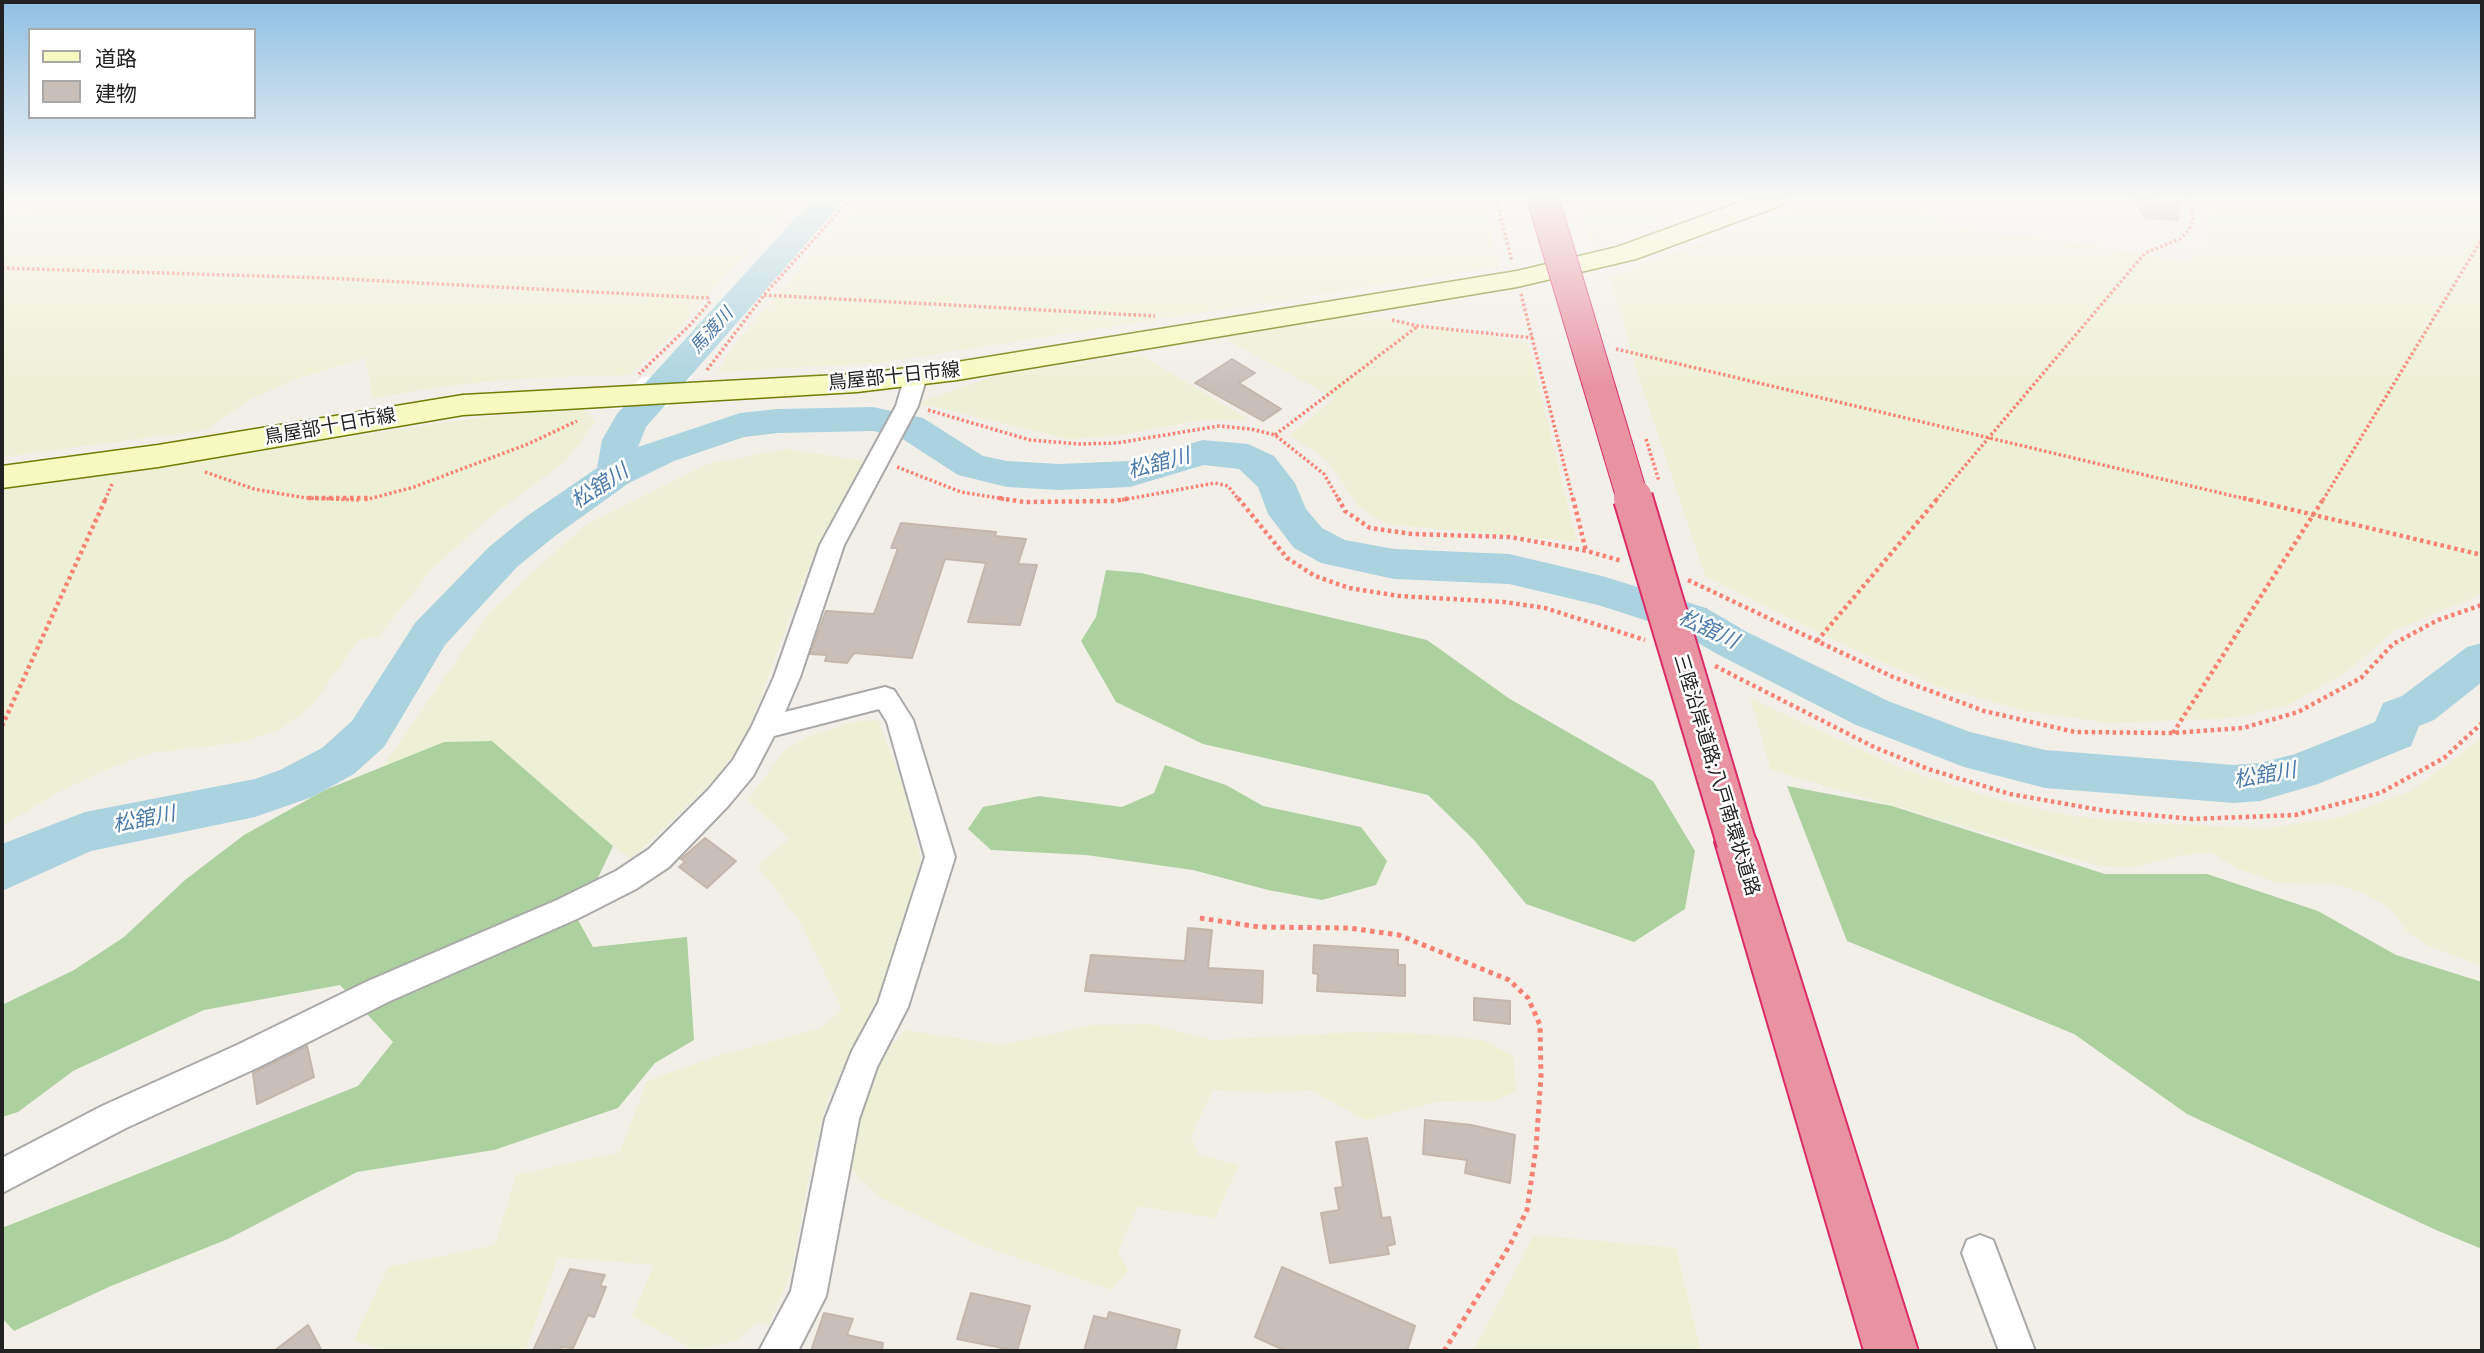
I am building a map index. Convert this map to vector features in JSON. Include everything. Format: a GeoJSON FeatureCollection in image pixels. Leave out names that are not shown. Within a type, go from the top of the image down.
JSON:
{"type":"FeatureCollection","features":[{"type":"Feature","properties":{"kind":"highway","name":"三陸沿岸道路;八戸南環状道路"},"geometry":{"type":"LineString","coordinates":[[1562,262],[1891,1351]]}},
{"type":"Feature","properties":{"kind":"main road","name":"鳥屋部十日市線"},"geometry":{"type":"LineString","coordinates":[[2,477],[158,456],[463,405],[857,383],[916,376],[1358,306],[1517,279],[1588,262]]}},
{"type":"Feature","properties":{"kind":"street"},"geometry":{"type":"LineString","coordinates":[[2,1177],[114,1117],[379,991],[568,909],[626,880],[659,858],[718,798],[743,768],[765,728],[787,677],[832,545],[906,408],[916,376]]}},
{"type":"Feature","properties":{"kind":"street"},"geometry":{"type":"LineString","coordinates":[[765,728],[886,697],[900,720],[940,857],[892,1007],[863,1062],[842,1119],[808,1296],[778,1351]]}},
{"type":"Feature","properties":{"kind":"street"},"geometry":{"type":"LineString","coordinates":[[1980,1253],[2017,1351]]}},
{"type":"Feature","properties":{"kind":"path"},"geometry":{"type":"LineString","coordinates":[[683,392],[793,262]]}},
{"type":"Feature","properties":{"kind":"path"},"geometry":{"type":"LineString","coordinates":[[906,408],[939,412],[1030,440],[1079,444],[1116,443],[1219,426],[1251,429],[1275,435],[1324,474],[1345,511],[1370,528],[1412,534],[1510,537],[1587,551],[1513,262]]}},
{"type":"Feature","properties":{"kind":"path"},"geometry":{"type":"LineString","coordinates":[[1817,641],[2136,262]]}},
{"type":"Feature","properties":{"kind":"path"},"geometry":{"type":"LineString","coordinates":[[2172,733],[2314,514],[2468,262]]}},
{"type":"Feature","properties":{"kind":"path"},"geometry":{"type":"LineString","coordinates":[[2,268],[339,278],[708,298],[709,303],[690,325],[621,395],[528,444],[414,487],[363,500],[306,498],[254,489],[158,456]]}},
{"type":"Feature","properties":{"kind":"path"},"geometry":{"type":"LineString","coordinates":[[764,295],[1162,316]]}},
{"type":"Feature","properties":{"kind":"path"},"geometry":{"type":"LineString","coordinates":[[1358,306],[1376,317],[1418,326],[1533,338]]}},
{"type":"Feature","properties":{"kind":"path"},"geometry":{"type":"LineString","coordinates":[[1275,435],[1418,326]]}},
{"type":"Feature","properties":{"kind":"path"},"geometry":{"type":"LineString","coordinates":[[1615,349],[2482,555]]}},
{"type":"Feature","properties":{"kind":"path"},"geometry":{"type":"LineString","coordinates":[[2,726],[123,461]]}},
{"type":"Feature","properties":{"kind":"path"},"geometry":{"type":"LineString","coordinates":[[1693,581],[1893,677],[1984,710],[2075,732],[2172,733],[2242,728],[2298,712],[2361,678],[2393,643],[2438,620],[2482,605]]}},
{"type":"Feature","properties":{"kind":"path"},"geometry":{"type":"LineString","coordinates":[[1200,918],[1259,928],[1349,928],[1399,935],[1509,979],[1528,998],[1540,1026],[1541,1076],[1536,1149],[1527,1210],[1510,1245],[1444,1351]]}},
{"type":"Feature","properties":{"kind":"green space"},"geometry":{"type":"Polygon","coordinates":[[[2,262],[738,262],[665,343],[629,375],[524,378],[446,386],[373,398],[365,358],[299,378],[252,398],[206,430],[2,457],[2,262]]]}},
{"type":"Feature","properties":{"kind":"green space"},"geometry":{"type":"Polygon","coordinates":[[[807,262],[1498,262],[1499,267],[877,363],[717,372],[739,339],[807,262]]]}},
{"type":"Feature","properties":{"kind":"green space"},"geometry":{"type":"Polygon","coordinates":[[[1652,262],[2482,262],[2482,594],[2395,630],[2344,674],[2286,706],[2234,718],[2109,723],[2026,711],[1937,686],[1844,645],[1705,576],[1638,375],[1610,278],[1652,262]]]}},
{"type":"Feature","properties":{"kind":"green space"},"geometry":{"type":"Polygon","coordinates":[[[1351,313],[1528,342],[1577,542],[1386,524],[1358,506],[1328,461],[1290,435],[1335,398],[1220,336],[1351,313]]]}},
{"type":"Feature","properties":{"kind":"green space"},"geometry":{"type":"Polygon","coordinates":[[[1139,354],[1249,420],[1201,420],[1115,436],[1069,439],[918,403],[997,375],[1139,354]]]}},
{"type":"Feature","properties":{"kind":"green space"},"geometry":{"type":"Polygon","coordinates":[[[584,408],[595,422],[567,460],[485,521],[432,569],[378,637],[359,639],[312,706],[279,730],[243,742],[151,753],[59,792],[2,826],[2,488],[491,416],[584,408]]]}},
{"type":"Feature","properties":{"kind":"green space"},"geometry":{"type":"Polygon","coordinates":[[[786,449],[865,461],[808,568],[747,735],[718,776],[632,859],[613,846],[492,741],[383,766],[490,612],[585,525],[707,464],[786,449]]]}},
{"type":"Feature","properties":{"kind":"green space"},"geometry":{"type":"Polygon","coordinates":[[[1106,570],[1141,573],[1427,640],[1510,699],[1653,781],[1695,851],[1685,909],[1634,942],[1526,904],[1475,841],[1428,795],[1203,744],[1116,702],[1081,641],[1096,617],[1106,570]]]}},
{"type":"Feature","properties":{"kind":"green space"},"geometry":{"type":"Polygon","coordinates":[[[1750,698],[1902,769],[2002,801],[2073,816],[2147,823],[2267,828],[2339,818],[2411,791],[2482,738],[2482,966],[2428,946],[2408,933],[2389,907],[2361,892],[2333,884],[2278,883],[2239,869],[2210,852],[2178,856],[2133,867],[2099,866],[1771,770],[1750,698]]]}},
{"type":"Feature","properties":{"kind":"green space"},"geometry":{"type":"Polygon","coordinates":[[[878,720],[904,789],[921,860],[878,1002],[828,1099],[813,1156],[791,1272],[769,1325],[756,1323],[736,1341],[694,1350],[632,1316],[654,1265],[558,1257],[525,1351],[385,1351],[354,1340],[388,1267],[495,1245],[516,1175],[620,1152],[647,1081],[717,1056],[821,1028],[842,1010],[802,925],[758,866],[789,839],[748,800],[783,752],[806,737],[853,722],[878,720]]]}},
{"type":"Feature","properties":{"kind":"green space"},"geometry":{"type":"Polygon","coordinates":[[[492,741],[613,846],[578,920],[593,947],[687,937],[694,1040],[655,1063],[618,1108],[494,1150],[357,1172],[228,1239],[111,1286],[14,1331],[2,1318],[2,1228],[358,1086],[393,1042],[340,985],[204,1010],[73,1071],[18,1112],[2,1117],[2,1005],[74,970],[124,937],[185,880],[244,835],[325,790],[444,742],[492,741]]]}},
{"type":"Feature","properties":{"kind":"green space"},"geometry":{"type":"Polygon","coordinates":[[[1165,765],[1226,785],[1263,806],[1361,827],[1387,861],[1376,885],[1322,900],[1268,890],[1193,870],[1086,855],[991,850],[968,829],[983,807],[1039,796],[1122,807],[1154,793],[1165,765]]]}},
{"type":"Feature","properties":{"kind":"green space"},"geometry":{"type":"Polygon","coordinates":[[[1787,786],[1892,806],[2105,874],[2207,874],[2318,911],[2396,955],[2482,982],[2482,1249],[2187,1114],[2074,1034],[1847,941],[1787,786]]]}},
{"type":"Feature","properties":{"kind":"green space"},"geometry":{"type":"Polygon","coordinates":[[[1150,1024],[1213,1040],[1359,1032],[1428,1034],[1482,1040],[1513,1056],[1516,1091],[1494,1101],[1437,1102],[1366,1120],[1310,1090],[1271,1093],[1213,1090],[1191,1137],[1199,1155],[1239,1165],[1215,1218],[1138,1206],[1118,1252],[1128,1270],[1112,1290],[979,1245],[880,1197],[850,1169],[857,1120],[877,1064],[905,1030],[1002,1045],[1093,1025],[1150,1024]]]}},
{"type":"Feature","properties":{"kind":"green space"},"geometry":{"type":"Polygon","coordinates":[[[1534,1235],[1676,1248],[1701,1351],[1473,1351],[1534,1235]]]}},
{"type":"Feature","properties":{"kind":"water"},"geometry":{"type":"Polygon","coordinates":[[[126,808],[112,836],[67,848],[31,867],[2,887],[2,865],[27,849],[101,815],[126,808]]]}},
{"type":"Feature","properties":{"kind":"pier"},"geometry":{"type":"Polygon","coordinates":[[[693,376],[667,407],[612,409],[642,377],[693,376]]]}},
{"type":"Feature","properties":{"kind":"building"},"geometry":{"type":"Polygon","coordinates":[[[1232,359],[1255,373],[1239,383],[1281,409],[1263,421],[1195,383],[1232,359]]]}},
{"type":"Feature","properties":{"kind":"building"},"geometry":{"type":"Polygon","coordinates":[[[901,523],[996,532],[995,536],[1026,539],[1018,564],[1037,565],[1020,625],[968,622],[986,563],[945,559],[912,658],[854,653],[847,663],[825,661],[827,655],[810,654],[826,611],[874,614],[898,548],[891,548],[901,523]]]}},
{"type":"Feature","properties":{"kind":"building"},"geometry":{"type":"Polygon","coordinates":[[[705,838],[736,861],[707,888],[679,867],[685,862],[681,859],[705,838]]]}},
{"type":"Feature","properties":{"kind":"building"},"geometry":{"type":"Polygon","coordinates":[[[1188,928],[1212,930],[1208,968],[1263,971],[1262,1003],[1085,991],[1091,955],[1185,961],[1188,928]]]}},
{"type":"Feature","properties":{"kind":"building"},"geometry":{"type":"Polygon","coordinates":[[[1314,945],[1398,950],[1398,965],[1405,965],[1405,996],[1317,991],[1318,974],[1313,973],[1314,945]]]}},
{"type":"Feature","properties":{"kind":"building"},"geometry":{"type":"Polygon","coordinates":[[[1474,998],[1510,1001],[1510,1024],[1474,1020],[1474,998]]]}},
{"type":"Feature","properties":{"kind":"building"},"geometry":{"type":"Polygon","coordinates":[[[307,1046],[314,1077],[257,1104],[253,1073],[307,1046]]]}},
{"type":"Feature","properties":{"kind":"building"},"geometry":{"type":"Polygon","coordinates":[[[1425,1120],[1471,1125],[1515,1135],[1510,1183],[1465,1173],[1467,1160],[1423,1154],[1425,1120]]]}},
{"type":"Feature","properties":{"kind":"building"},"geometry":{"type":"Polygon","coordinates":[[[1367,1138],[1382,1218],[1390,1217],[1395,1244],[1387,1246],[1389,1254],[1330,1263],[1321,1213],[1339,1210],[1335,1188],[1343,1187],[1336,1142],[1367,1138]]]}},
{"type":"Feature","properties":{"kind":"building"},"geometry":{"type":"Polygon","coordinates":[[[1282,1267],[1415,1326],[1407,1351],[1286,1351],[1255,1337],[1282,1267]]]}},
{"type":"Feature","properties":{"kind":"building"},"geometry":{"type":"Polygon","coordinates":[[[570,1269],[605,1275],[600,1286],[606,1287],[594,1317],[588,1315],[573,1348],[533,1351],[570,1269]]]}},
{"type":"Feature","properties":{"kind":"building"},"geometry":{"type":"Polygon","coordinates":[[[971,1293],[1030,1306],[1017,1351],[957,1339],[971,1293]]]}},
{"type":"Feature","properties":{"kind":"building"},"geometry":{"type":"Polygon","coordinates":[[[1109,1312],[1180,1330],[1175,1351],[1084,1351],[1094,1316],[1107,1319],[1109,1312]]]}},
{"type":"Feature","properties":{"kind":"building"},"geometry":{"type":"Polygon","coordinates":[[[824,1313],[853,1319],[847,1335],[883,1343],[882,1351],[811,1351],[824,1313]]]}},
{"type":"Feature","properties":{"kind":"building"},"geometry":{"type":"Polygon","coordinates":[[[308,1325],[322,1351],[274,1351],[308,1325]]]}},
{"type":"Feature","properties":{"kind":"waterway","name":"馬渡川"},"geometry":{"type":"LineString","coordinates":[[615,474],[621,440],[630,422],[773,262]]}},
{"type":"Feature","properties":{"kind":"waterway","name":"松舘川"},"geometry":{"type":"LineString","coordinates":[[615,474],[661,452],[740,425],[778,421],[873,419],[910,427],[971,466],[1007,474],[1059,477],[1130,474],[1203,452],[1248,457],[1261,465],[1276,483],[1288,514],[1308,538],[1335,553],[1394,564],[1509,569],[1602,591],[1691,619],[1732,643],[1872,713],[1964,749],[2045,769],[2234,784],[2260,782],[2302,771],[2395,733],[2399,715],[2418,708],[2482,659]]}},
{"type":"Feature","properties":{"kind":"waterway","name":"松舘川"},"geometry":{"type":"LineString","coordinates":[[2,870],[19,859],[85,832],[255,798],[296,784],[338,761],[368,734],[430,634],[503,557],[541,526],[615,474]]}}]}
